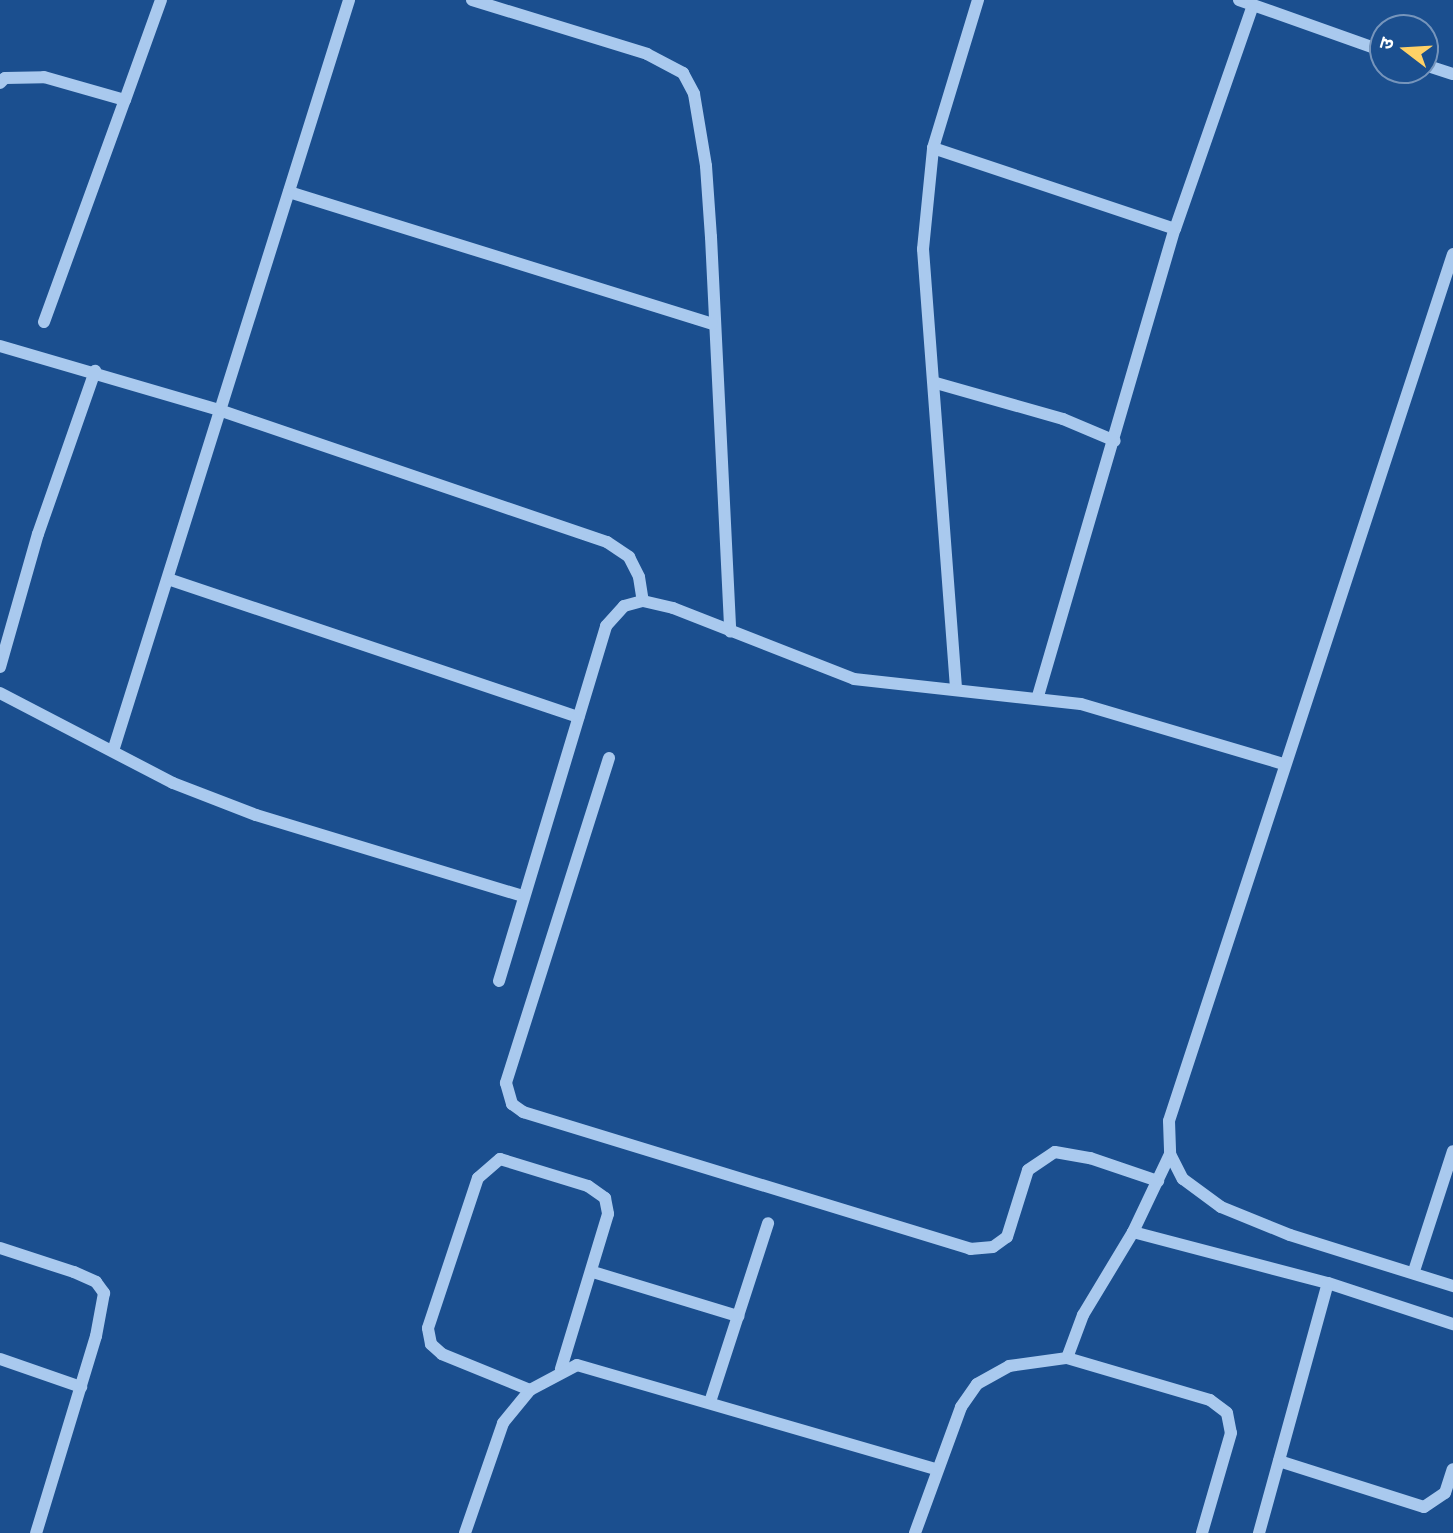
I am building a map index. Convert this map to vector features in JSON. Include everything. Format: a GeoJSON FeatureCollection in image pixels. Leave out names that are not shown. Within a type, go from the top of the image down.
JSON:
{"type":"FeatureCollection","features":[{"type":"Feature","properties":{"kind":"street"},"geometry":{"type":"LineString","coordinates":[[44,322],[161,0]]}},
{"type":"Feature","properties":{"kind":"street"},"geometry":{"type":"LineString","coordinates":[[113,751],[349,0]]}},
{"type":"Feature","properties":{"kind":"street"},"geometry":{"type":"LineString","coordinates":[[472,0],[647,54],[683,73],[694,94],[706,166],[712,324],[730,632]]}},
{"type":"Feature","properties":{"kind":"street"},"geometry":{"type":"LineString","coordinates":[[956,688],[943,568],[936,383],[923,249],[933,148],[943,104],[978,0]]}},
{"type":"Feature","properties":{"kind":"street"},"geometry":{"type":"LineString","coordinates":[[1239,0],[1369,46]]}},
{"type":"Feature","properties":{"kind":"street"},"geometry":{"type":"LineString","coordinates":[[1038,696],[1115,441],[1175,229],[1253,5]]}},
{"type":"Feature","properties":{"kind":"street"},"geometry":{"type":"LineString","coordinates":[[0,83],[5,78],[44,77],[125,100]]}},
{"type":"Feature","properties":{"kind":"street"},"geometry":{"type":"LineString","coordinates":[[933,148],[1175,229]]}},
{"type":"Feature","properties":{"kind":"street"},"geometry":{"type":"LineString","coordinates":[[289,192],[712,324]]}},
{"type":"Feature","properties":{"kind":"street"},"geometry":{"type":"LineString","coordinates":[[1453,254],[1283,764],[1169,1121],[1170,1154],[1183,1180],[1221,1207],[1290,1235],[1414,1271],[1453,1286]]}},
{"type":"Feature","properties":{"kind":"street"},"geometry":{"type":"LineString","coordinates":[[0,346],[95,371],[222,411],[607,541],[629,557],[639,577],[643,601]]}},
{"type":"Feature","properties":{"kind":"street"},"geometry":{"type":"LineString","coordinates":[[0,667],[38,534],[95,371]]}},
{"type":"Feature","properties":{"kind":"street"},"geometry":{"type":"LineString","coordinates":[[936,383],[1063,419],[1115,441]]}},
{"type":"Feature","properties":{"kind":"street"},"geometry":{"type":"LineString","coordinates":[[168,579],[578,717]]}},
{"type":"Feature","properties":{"kind":"street"},"geometry":{"type":"LineString","coordinates":[[499,981],[522,896],[612,615],[643,601],[854,679],[1038,696],[1133,718],[1283,764]]}},
{"type":"Feature","properties":{"kind":"street"},"geometry":{"type":"LineString","coordinates":[[0,693],[173,783],[256,815],[522,896]]}},
{"type":"Feature","properties":{"kind":"street"},"geometry":{"type":"LineString","coordinates":[[609,758],[506,1083],[512,1104],[523,1112],[970,1249],[993,1247],[1007,1237],[1028,1170],[1055,1152],[1090,1158],[1158,1181]]}},
{"type":"Feature","properties":{"kind":"street"},"geometry":{"type":"LineString","coordinates":[[1414,1271],[1453,1151]]}},
{"type":"Feature","properties":{"kind":"street"},"geometry":{"type":"LineString","coordinates":[[1067,1358],[1083,1315],[1133,1232],[1170,1154]]}},
{"type":"Feature","properties":{"kind":"street"},"geometry":{"type":"LineString","coordinates":[[530,1390],[442,1354],[431,1344],[428,1328],[478,1178],[488,1165],[500,1159],[587,1186],[605,1198],[608,1214],[593,1272],[561,1369]]}},
{"type":"Feature","properties":{"kind":"street"},"geometry":{"type":"LineString","coordinates":[[710,1402],[768,1223]]}},
{"type":"Feature","properties":{"kind":"street"},"geometry":{"type":"LineString","coordinates":[[1133,1232],[1328,1283],[1453,1324]]}},
{"type":"Feature","properties":{"kind":"street"},"geometry":{"type":"LineString","coordinates":[[0,1248],[74,1272],[96,1282],[104,1293],[81,1387],[36,1533]]}},
{"type":"Feature","properties":{"kind":"street"},"geometry":{"type":"LineString","coordinates":[[593,1272],[737,1316]]}},
{"type":"Feature","properties":{"kind":"street"},"geometry":{"type":"LineString","coordinates":[[1259,1533],[1328,1283]]}},
{"type":"Feature","properties":{"kind":"street"},"geometry":{"type":"LineString","coordinates":[[915,1533],[936,1469],[961,1408],[977,1384],[1009,1366],[1067,1358],[1210,1400],[1227,1413],[1231,1433],[1202,1533]]}},
{"type":"Feature","properties":{"kind":"street"},"geometry":{"type":"LineString","coordinates":[[0,1359],[81,1387]]}},
{"type":"Feature","properties":{"kind":"street"},"geometry":{"type":"LineString","coordinates":[[465,1533],[503,1423],[530,1390],[561,1369],[578,1365],[936,1469]]}},
{"type":"Feature","properties":{"kind":"street"},"geometry":{"type":"LineString","coordinates":[[1279,1461],[1424,1507],[1445,1493],[1453,1469]]}}]}
